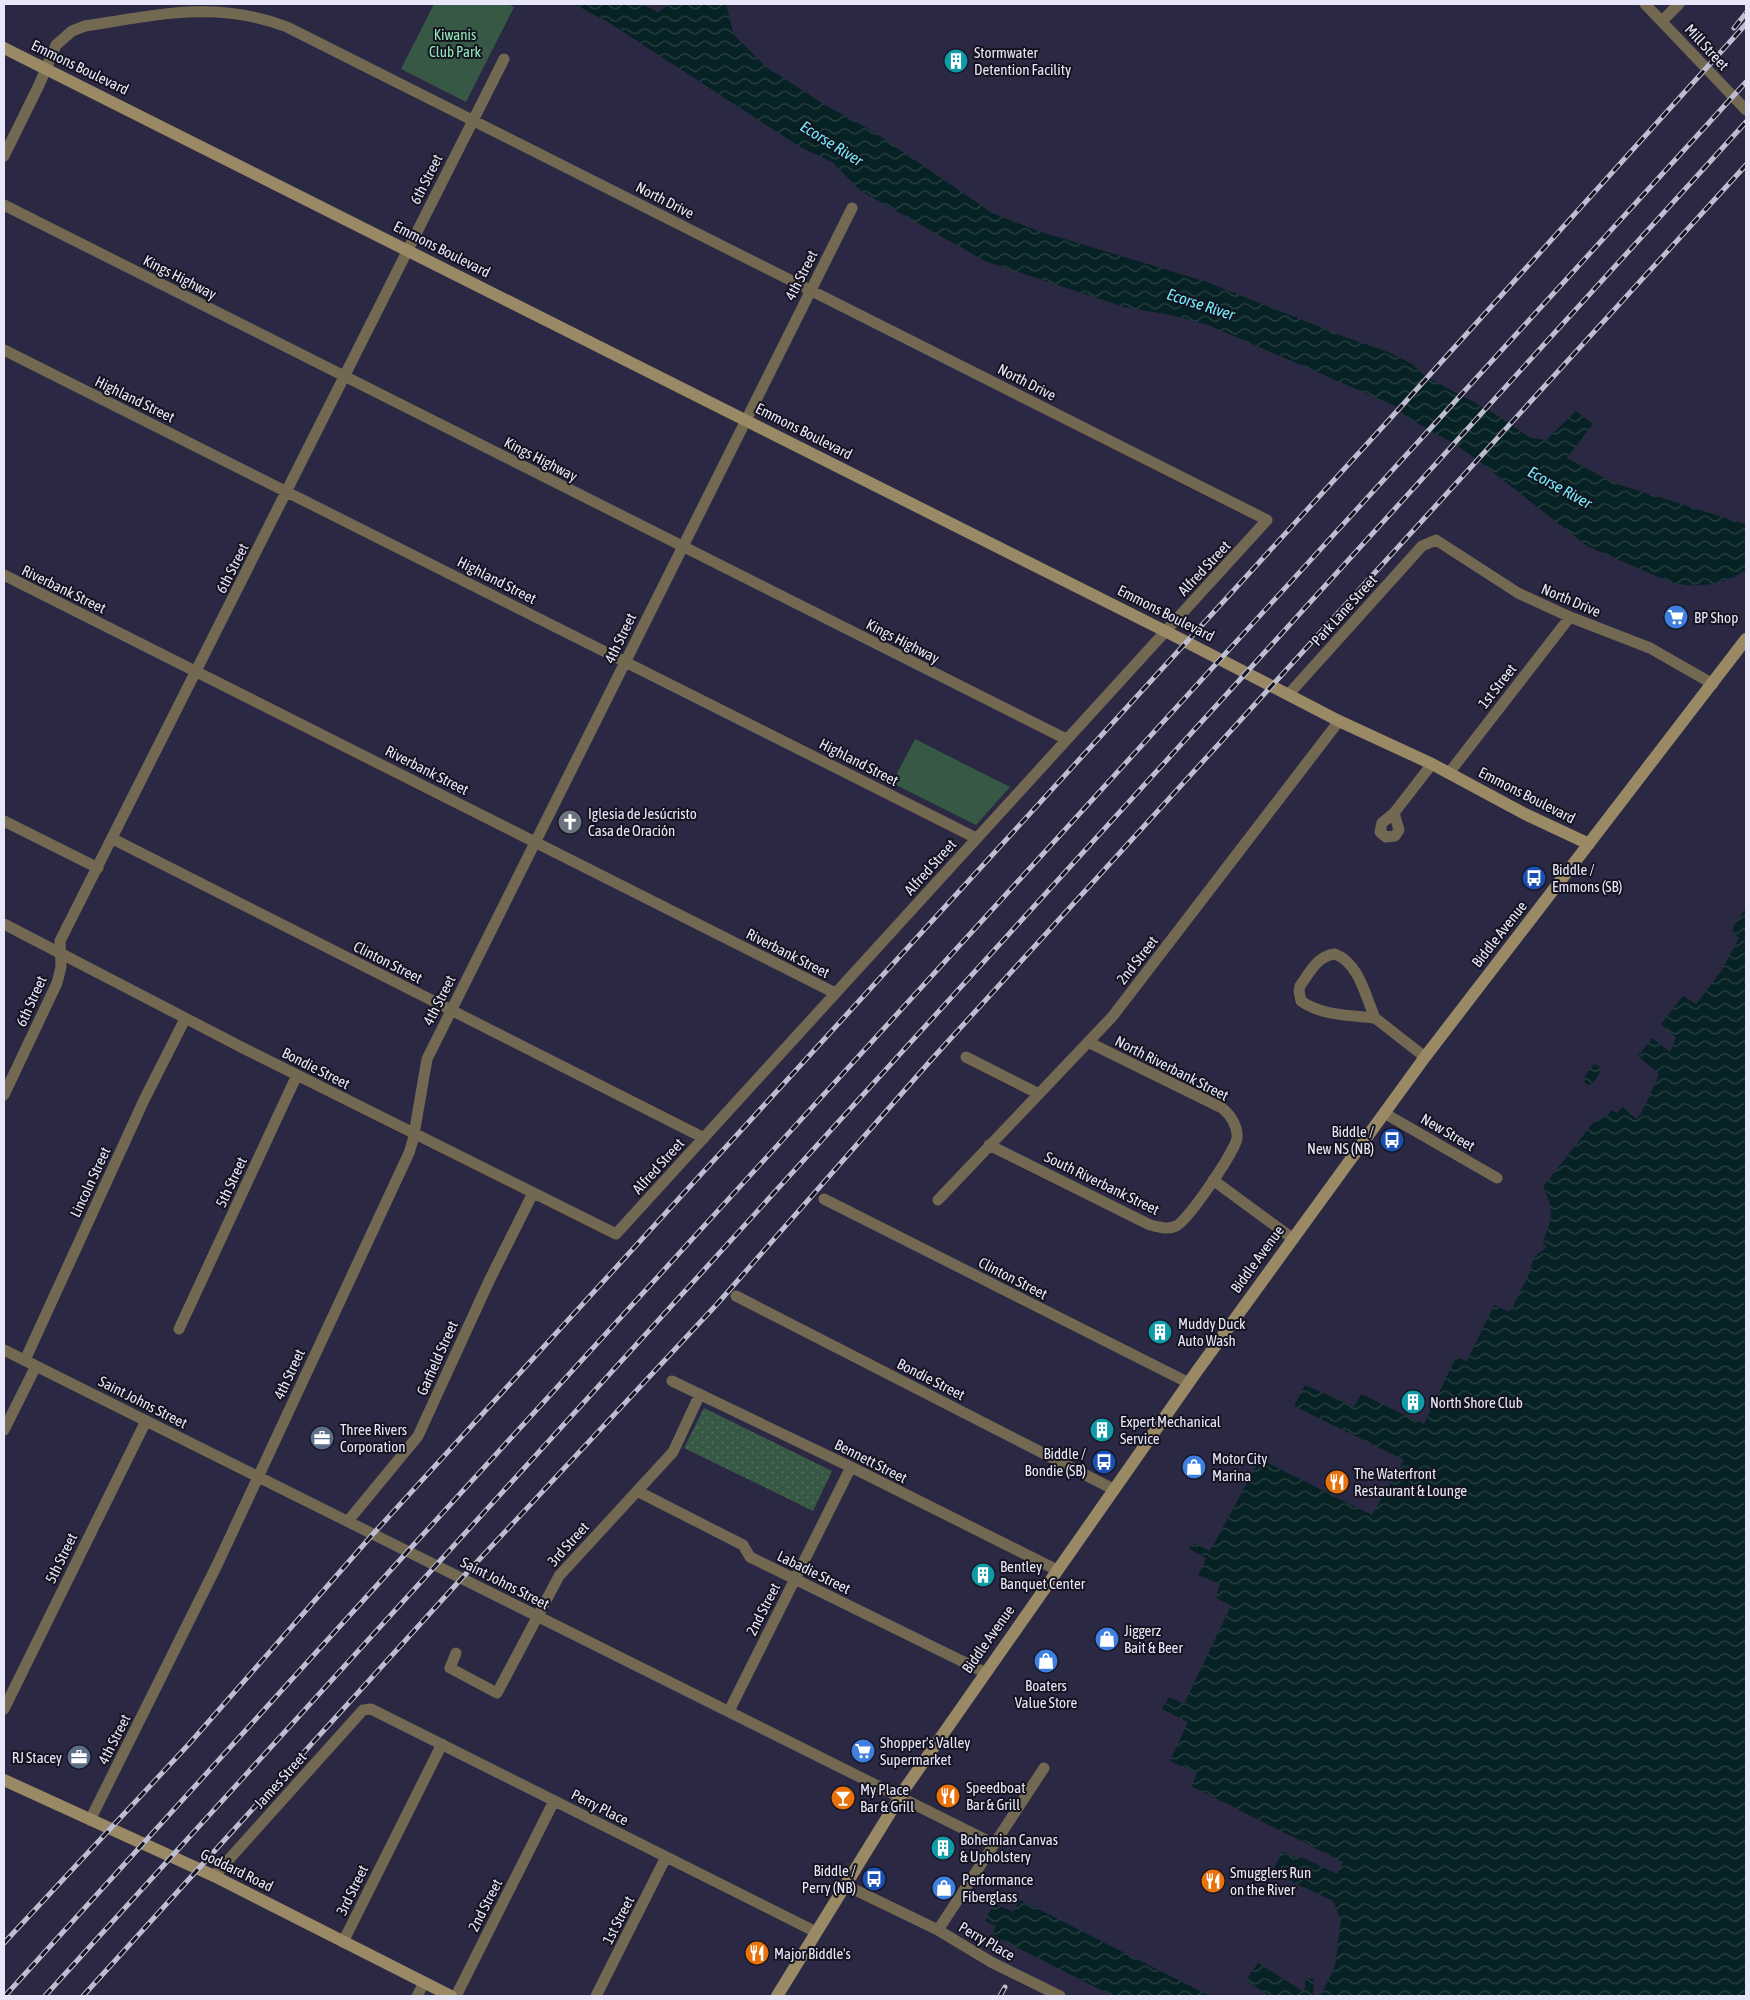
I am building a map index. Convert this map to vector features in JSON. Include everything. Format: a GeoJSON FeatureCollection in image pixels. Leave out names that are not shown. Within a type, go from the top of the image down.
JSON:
{"type":"FeatureCollection","features":[{"type":"Feature","properties":{"kind":"street","name":"Mill Street"},"geometry":{"type":"LineString","coordinates":[[1645,4],[1746,110]]}},
{"type":"Feature","properties":{"kind":"street"},"geometry":{"type":"LineString","coordinates":[[1662,21],[1678,4]]}},
{"type":"Feature","properties":{"kind":"street","name":"North Drive"},"geometry":{"type":"LineString","coordinates":[[4,156],[56,45],[64,36],[78,28],[188,10],[235,11],[281,25],[473,119],[1267,520]]}},
{"type":"Feature","properties":{"kind":"street","name":"Emmons Boulevard"},"geometry":{"type":"LineString","coordinates":[[4,48],[1165,631],[1339,721],[1432,764],[1524,814],[1589,844]]}},
{"type":"Feature","properties":{"kind":"street","name":"6th Street"},"geometry":{"type":"LineString","coordinates":[[4,1095],[57,983],[61,967],[60,941],[113,840],[407,249],[504,59]]}},
{"type":"Feature","properties":{"kind":"street","name":"Kings Highway"},"geometry":{"type":"LineString","coordinates":[[4,205],[1066,739]]}},
{"type":"Feature","properties":{"kind":"street","name":"4th Street"},"geometry":{"type":"LineString","coordinates":[[90,1820],[258,1477],[409,1153],[427,1059],[852,208]]}},
{"type":"Feature","properties":{"kind":"street","name":"Highland Street"},"geometry":{"type":"LineString","coordinates":[[4,350],[976,838]]}},
{"type":"Feature","properties":{"kind":"street","name":"Alfred Street"},"geometry":{"type":"LineString","coordinates":[[616,1234],[1267,520]]}},
{"type":"Feature","properties":{"kind":"street","name":"North Drive"},"geometry":{"type":"LineString","coordinates":[[1422,546],[1436,540],[1504,585],[1570,618],[1650,648],[1713,684]]}},
{"type":"Feature","properties":{"kind":"street","name":"Park Lane Street"},"geometry":{"type":"LineString","coordinates":[[1288,695],[1422,546]]}},
{"type":"Feature","properties":{"kind":"street","name":"Riverbank Street"},"geometry":{"type":"LineString","coordinates":[[4,575],[835,993]]}},
{"type":"Feature","properties":{"kind":"street","name":"1st Street"},"geometry":{"type":"LineString","coordinates":[[1449,773],[1570,618]]}},
{"type":"Feature","properties":{"kind":"street","name":"Biddle Avenue"},"geometry":{"type":"LineString","coordinates":[[777,1996],[900,1796],[984,1672],[1292,1238],[1425,1057],[1746,639]]}},
{"type":"Feature","properties":{"kind":"street","name":"2nd Street"},"geometry":{"type":"LineString","coordinates":[[938,1200],[1112,1016],[1339,721]]}},
{"type":"Feature","properties":{"kind":"street"},"geometry":{"type":"LineString","coordinates":[[1394,813],[1432,764]]}},
{"type":"Feature","properties":{"kind":"street"},"geometry":{"type":"LineString","coordinates":[[4,821],[98,868]]}},
{"type":"Feature","properties":{"kind":"street","name":"Clinton Street"},"geometry":{"type":"LineString","coordinates":[[113,840],[704,1138]]}},
{"type":"Feature","properties":{"kind":"street","name":"Bondie Street"},"geometry":{"type":"LineString","coordinates":[[4,924],[185,1019],[616,1234]]}},
{"type":"Feature","properties":{"kind":"street"},"geometry":{"type":"LineString","coordinates":[[1375,1018],[1357,974],[1344,958],[1336,954],[1327,955],[1318,961],[1298,991],[1301,1001],[1310,1008],[1375,1018],[1425,1057]]}},
{"type":"Feature","properties":{"kind":"street","name":"Lincoln Street"},"geometry":{"type":"LineString","coordinates":[[25,1360],[144,1100],[185,1019]]}},
{"type":"Feature","properties":{"kind":"street","name":"North Riverbank Street"},"geometry":{"type":"LineString","coordinates":[[1088,1042],[1227,1112],[1235,1125],[1237,1140],[1230,1156],[1213,1180]]}},
{"type":"Feature","properties":{"kind":"street"},"geometry":{"type":"LineString","coordinates":[[966,1057],[1039,1094]]}},
{"type":"Feature","properties":{"kind":"street","name":"5th Street"},"geometry":{"type":"LineString","coordinates":[[179,1329],[297,1075]]}},
{"type":"Feature","properties":{"kind":"street","name":"New Street"},"geometry":{"type":"LineString","coordinates":[[1384,1112],[1496,1178]]}},
{"type":"Feature","properties":{"kind":"street","name":"South Riverbank Street"},"geometry":{"type":"LineString","coordinates":[[989,1145],[1158,1227],[1175,1227],[1181,1224],[1213,1180]]}},
{"type":"Feature","properties":{"kind":"street"},"geometry":{"type":"LineString","coordinates":[[1213,1180],[1292,1238]]}},
{"type":"Feature","properties":{"kind":"street","name":"Garfield Street"},"geometry":{"type":"LineString","coordinates":[[348,1521],[418,1436],[490,1279],[534,1193]]}},
{"type":"Feature","properties":{"kind":"street","name":"Clinton Street"},"geometry":{"type":"LineString","coordinates":[[824,1199],[1189,1383]]}},
{"type":"Feature","properties":{"kind":"street","name":"Bondie Street"},"geometry":{"type":"LineString","coordinates":[[736,1296],[1114,1489]]}},
{"type":"Feature","properties":{"kind":"street","name":"Saint Johns Street"},"geometry":{"type":"LineString","coordinates":[[4,1350],[994,1844]]}},
{"type":"Feature","properties":{"kind":"street"},"geometry":{"type":"LineString","coordinates":[[4,1430],[36,1366]]}},
{"type":"Feature","properties":{"kind":"street","name":"Bennett Street"},"geometry":{"type":"LineString","coordinates":[[672,1381],[851,1467],[1056,1570]]}},
{"type":"Feature","properties":{"kind":"street","name":"3rd Street"},"geometry":{"type":"LineString","coordinates":[[456,1652],[450,1668],[498,1693],[562,1572],[673,1452],[700,1394]]}},
{"type":"Feature","properties":{"kind":"street","name":"5th Street"},"geometry":{"type":"LineString","coordinates":[[4,1709],[146,1421]]}},
{"type":"Feature","properties":{"kind":"street","name":"2nd Street"},"geometry":{"type":"LineString","coordinates":[[729,1711],[851,1467]]}},
{"type":"Feature","properties":{"kind":"street","name":"Labadie Street"},"geometry":{"type":"LineString","coordinates":[[637,1491],[743,1545],[750,1557],[984,1672]]}},
{"type":"Feature","properties":{"kind":"street","name":"Perry Place"},"geometry":{"type":"LineString","coordinates":[[371,1709],[816,1932]]}},
{"type":"Feature","properties":{"kind":"street","name":"James Street"},"geometry":{"type":"LineString","coordinates":[[214,1876],[364,1710],[371,1709]]}},
{"type":"Feature","properties":{"kind":"street","name":"3rd Street"},"geometry":{"type":"LineString","coordinates":[[343,1942],[442,1744]]}},
{"type":"Feature","properties":{"kind":"street"},"geometry":{"type":"LineString","coordinates":[[938,1930],[1044,1768]]}},
{"type":"Feature","properties":{"kind":"street","name":"Goddard Road"},"geometry":{"type":"LineString","coordinates":[[4,1780],[214,1876],[451,1996]]}},
{"type":"Feature","properties":{"kind":"street","name":"2nd Street"},"geometry":{"type":"LineString","coordinates":[[456,1996],[554,1801]]}},
{"type":"Feature","properties":{"kind":"street","name":"1st Street"},"geometry":{"type":"LineString","coordinates":[[596,1996],[666,1857]]}},
{"type":"Feature","properties":{"kind":"street","name":"Perry Place"},"geometry":{"type":"LineString","coordinates":[[845,1885],[938,1930],[991,1962],[1060,1996]]}},
{"type":"Feature","properties":{"kind":"street"},"geometry":{"type":"LineString","coordinates":[[417,1996],[424,1982]]}},
{"type":"Feature","properties":{"kind":"green space","name":"Kiwanis Club Park"},"geometry":{"type":"Polygon","coordinates":[[[434,4],[508,4],[514,7],[466,102],[401,69],[434,4]]]}},
{"type":"Feature","properties":{"kind":"green space"},"geometry":{"type":"Polygon","coordinates":[[[915,739],[1010,787],[976,825],[892,783],[915,739]]]}},
{"type":"Feature","properties":{"kind":"green space"},"geometry":{"type":"Polygon","coordinates":[[[704,1408],[832,1471],[813,1511],[684,1448],[704,1408]]]}},
{"type":"Feature","properties":{"kind":"water","name":"Ecorse River"},"geometry":{"type":"Polygon","coordinates":[[[574,4],[641,4],[658,12],[670,4],[726,4],[734,35],[765,66],[825,105],[871,130],[992,213],[1035,230],[1207,282],[1345,337],[1388,352],[1412,364],[1426,377],[1487,409],[1531,438],[1546,440],[1576,411],[1593,424],[1567,458],[1614,483],[1745,524],[1746,570],[1729,579],[1710,584],[1689,585],[1670,582],[1587,546],[1479,461],[1455,444],[1406,417],[1398,407],[1208,325],[1171,315],[1124,307],[985,261],[861,191],[832,162],[800,147],[608,22],[574,4]]]}},
{"type":"Feature","properties":{"kind":"water"},"geometry":{"type":"Polygon","coordinates":[[[1746,908],[1746,1996],[1314,1996],[1321,1995],[1335,1966],[1341,1920],[1333,1901],[1286,1879],[1287,1877],[1273,1870],[1283,1851],[1297,1858],[1299,1856],[1337,1874],[1343,1862],[1191,1786],[1197,1773],[1170,1761],[1188,1722],[1162,1709],[1169,1697],[1184,1704],[1231,1606],[1216,1598],[1220,1584],[1198,1575],[1206,1558],[1189,1549],[1193,1543],[1210,1551],[1260,1459],[1372,1515],[1404,1460],[1294,1406],[1305,1385],[1354,1407],[1361,1394],[1424,1424],[1456,1357],[1467,1361],[1494,1305],[1510,1312],[1532,1268],[1531,1265],[1535,1256],[1547,1247],[1542,1243],[1550,1222],[1551,1209],[1543,1187],[1592,1124],[1605,1117],[1612,1110],[1617,1113],[1622,1107],[1637,1119],[1641,1114],[1659,1074],[1638,1056],[1652,1038],[1670,1052],[1676,1038],[1661,1024],[1683,996],[1696,1004],[1721,971],[1739,938],[1733,932],[1733,927],[1746,908]]]}},
{"type":"Feature","properties":{"kind":"water"},"geometry":{"type":"Polygon","coordinates":[[[1594,1064],[1600,1067],[1600,1072],[1593,1084],[1589,1085],[1585,1083],[1584,1077],[1594,1064]]]}},
{"type":"Feature","properties":{"kind":"water"},"geometry":{"type":"Polygon","coordinates":[[[1020,1900],[1210,1996],[1113,1996],[992,1935],[996,1926],[985,1921],[994,1903],[1013,1912],[1020,1900]]]}},
{"type":"Feature","properties":{"kind":"water"},"geometry":{"type":"Polygon","coordinates":[[[1258,1963],[1304,1992],[1306,1978],[1314,1979],[1313,1996],[1269,1996],[1246,1980],[1258,1963]]]}},
{"type":"Feature","properties":{"kind":"railway"},"geometry":{"type":"LineString","coordinates":[[1734,28],[1746,13]]}},
{"type":"Feature","properties":{"kind":"railway"},"geometry":{"type":"LineString","coordinates":[[4,1943],[189,1744],[373,1534],[1398,410],[1746,24]]}},
{"type":"Feature","properties":{"kind":"railway"},"geometry":{"type":"LineString","coordinates":[[5,1996],[1746,82]]}},
{"type":"Feature","properties":{"kind":"railway"},"geometry":{"type":"LineString","coordinates":[[45,1996],[1746,122]]}},
{"type":"Feature","properties":{"kind":"railway"},"geometry":{"type":"LineString","coordinates":[[83,1996],[462,1578],[718,1303],[932,1059],[1746,165]]}},
{"type":"Feature","properties":{"kind":"railway"},"geometry":{"type":"LineString","coordinates":[[1000,1996],[1005,1987]]}},
{"type":"Feature","properties":{"kind":"place","name":"Stormwater Detention Facility"},"geometry":{"type":"Point","coordinates":[956,61]}},
{"type":"Feature","properties":{"kind":"place","name":"BP Shop"},"geometry":{"type":"Point","coordinates":[1676,617]}},
{"type":"Feature","properties":{"kind":"place","name":"Iglesia de Jesúcristo Casa de Oración"},"geometry":{"type":"Point","coordinates":[570,822]}},
{"type":"Feature","properties":{"kind":"place","name":"Biddle / Emmons (SB)"},"geometry":{"type":"Point","coordinates":[1534,878]}},
{"type":"Feature","properties":{"kind":"place","name":"Biddle / New NS (NB)"},"geometry":{"type":"Point","coordinates":[1392,1140]}},
{"type":"Feature","properties":{"kind":"place","name":"Muddy Duck Auto Wash"},"geometry":{"type":"Point","coordinates":[1160,1332]}},
{"type":"Feature","properties":{"kind":"place","name":"North Shore Club"},"geometry":{"type":"Point","coordinates":[1413,1402]}},
{"type":"Feature","properties":{"kind":"place","name":"Expert Mechanical Service"},"geometry":{"type":"Point","coordinates":[1102,1430]}},
{"type":"Feature","properties":{"kind":"place","name":"Three Rivers Corporation"},"geometry":{"type":"Point","coordinates":[322,1438]}},
{"type":"Feature","properties":{"kind":"place","name":"Biddle / Bondie (SB)"},"geometry":{"type":"Point","coordinates":[1104,1462]}},
{"type":"Feature","properties":{"kind":"place","name":"Motor City Marina"},"geometry":{"type":"Point","coordinates":[1194,1467]}},
{"type":"Feature","properties":{"kind":"place","name":"The Waterfront Restaurant & Lounge"},"geometry":{"type":"Point","coordinates":[1337,1482]}},
{"type":"Feature","properties":{"kind":"place","name":"Bentley Banquet Center"},"geometry":{"type":"Point","coordinates":[983,1575]}},
{"type":"Feature","properties":{"kind":"place","name":"Jiggerz Bait & Beer"},"geometry":{"type":"Point","coordinates":[1107,1639]}},
{"type":"Feature","properties":{"kind":"place","name":"Boaters Value Store"},"geometry":{"type":"Point","coordinates":[1046,1661]}},
{"type":"Feature","properties":{"kind":"place","name":"Shopper's Valley Supermarket"},"geometry":{"type":"Point","coordinates":[863,1751]}},
{"type":"Feature","properties":{"kind":"place","name":"RJ Stacey"},"geometry":{"type":"Point","coordinates":[79,1757]}},
{"type":"Feature","properties":{"kind":"place","name":"Speedboat Bar & Grill"},"geometry":{"type":"Point","coordinates":[948,1796]}},
{"type":"Feature","properties":{"kind":"place","name":"My Place Bar & Grill"},"geometry":{"type":"Point","coordinates":[843,1798]}},
{"type":"Feature","properties":{"kind":"place","name":"Bohemian Canvas & Upholstery"},"geometry":{"type":"Point","coordinates":[943,1848]}},
{"type":"Feature","properties":{"kind":"place","name":"Biddle / Perry (NB)"},"geometry":{"type":"Point","coordinates":[874,1879]}},
{"type":"Feature","properties":{"kind":"place","name":"Smugglers Run on the River"},"geometry":{"type":"Point","coordinates":[1213,1881]}},
{"type":"Feature","properties":{"kind":"place","name":"Performance Fiberglass"},"geometry":{"type":"Point","coordinates":[944,1888]}},
{"type":"Feature","properties":{"kind":"place","name":"Major Biddle's"},"geometry":{"type":"Point","coordinates":[757,1953]}}]}
